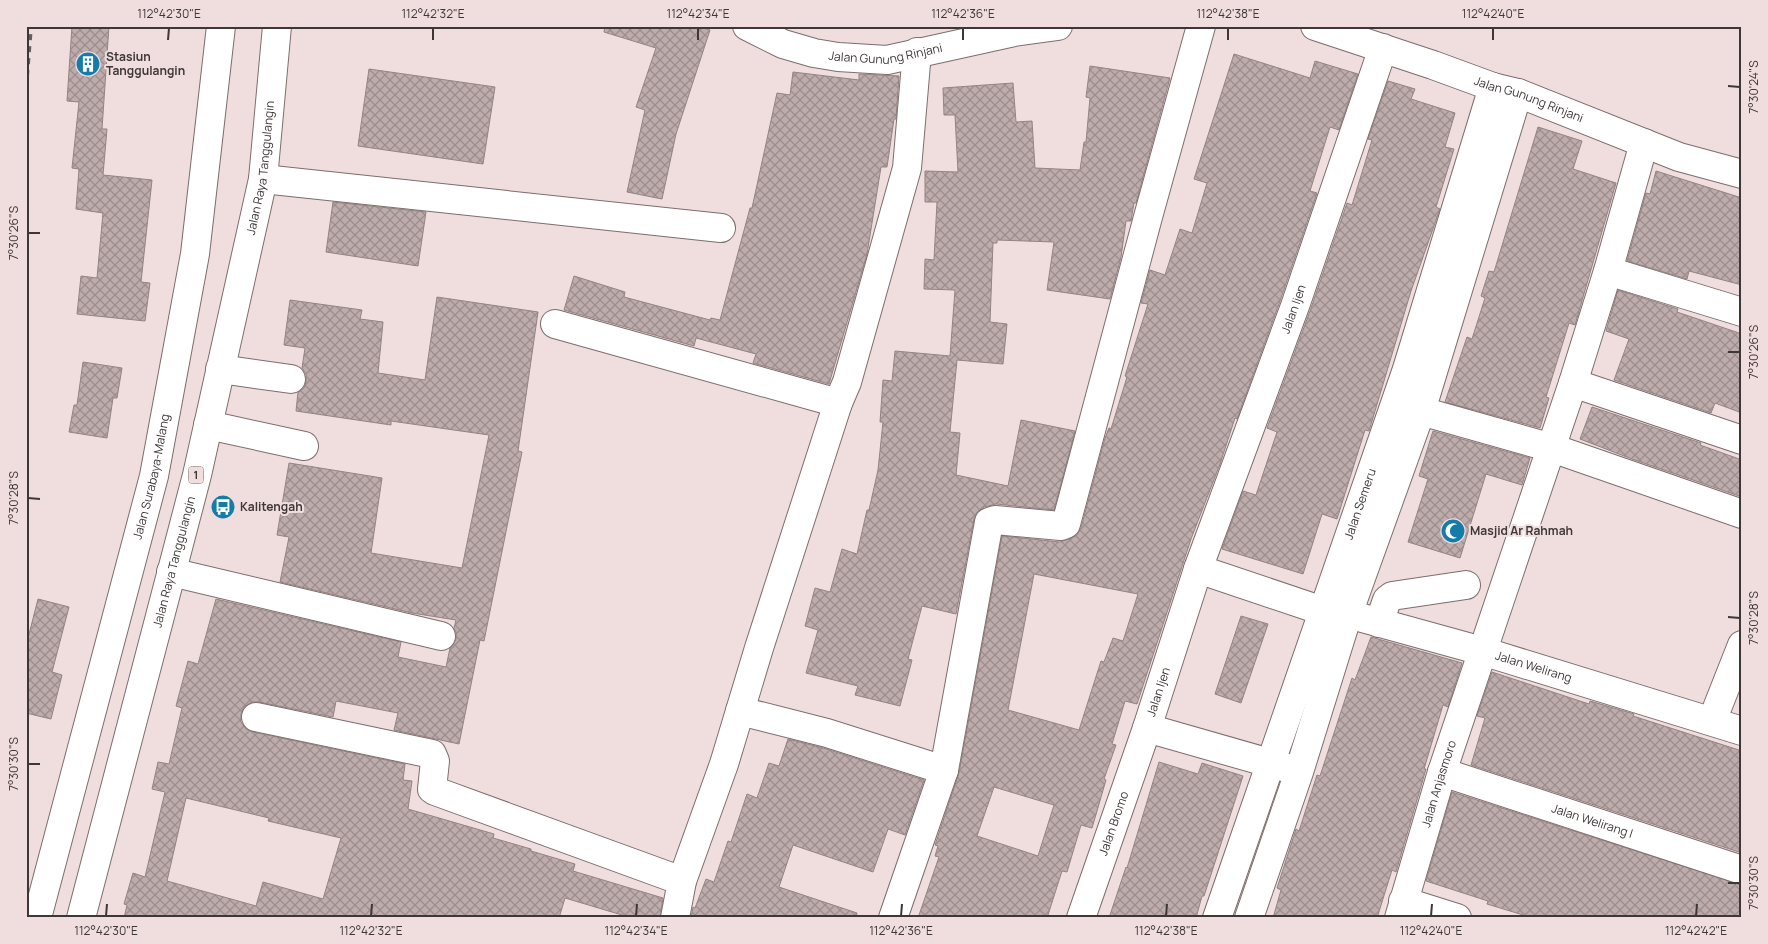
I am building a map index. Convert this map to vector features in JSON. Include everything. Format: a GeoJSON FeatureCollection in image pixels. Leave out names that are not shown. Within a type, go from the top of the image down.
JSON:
{"type":"FeatureCollection","features":[{"type":"Feature","properties":{"kind":"main road","name":"Jalan Surabaya-Malang"},"geometry":{"type":"LineString","coordinates":[[37,918],[154,476],[195,254],[221,26]]}},
{"type":"Feature","properties":{"kind":"main road","name":"Jalan Raya Tanggulangin"},"geometry":{"type":"LineString","coordinates":[[81,918],[197,475],[263,179],[277,26]]}},
{"type":"Feature","properties":{"kind":"main road","name":"Jalan Gunung Rinjani"},"geometry":{"type":"LineString","coordinates":[[747,26],[783,44],[814,53],[838,57],[887,60],[1014,32],[1058,26]]}},
{"type":"Feature","properties":{"kind":"main road"},"geometry":{"type":"LineString","coordinates":[[893,918],[944,770],[989,522],[995,520],[1061,526],[1066,524],[1201,26]]}},
{"type":"Feature","properties":{"kind":"main road","name":"Jalan Gunung Rinjani"},"geometry":{"type":"LineString","coordinates":[[1315,26],[1506,90],[1679,157],[1742,174]]}},
{"type":"Feature","properties":{"kind":"main road","name":"Jalan Ijen"},"geometry":{"type":"LineString","coordinates":[[1147,728],[1198,569],[1295,306],[1383,48]]}},
{"type":"Feature","properties":{"kind":"main road"},"geometry":{"type":"LineString","coordinates":[[675,918],[682,881],[724,764],[838,403],[847,382],[907,168],[917,52]]}},
{"type":"Feature","properties":{"kind":"main road","name":"Jalan Semeru"},"geometry":{"type":"LineString","coordinates":[[1217,918],[1270,763],[1336,613],[1421,411],[1506,90]]}},
{"type":"Feature","properties":{"kind":"main road","name":"Jalan Semeru"},"geometry":{"type":"LineString","coordinates":[[1249,918],[1299,772],[1336,613],[1407,369],[1506,90]]}},
{"type":"Feature","properties":{"kind":"main road","name":"Jalan Anjasmoro"},"geometry":{"type":"LineString","coordinates":[[1401,909],[1442,772],[1573,383],[1608,271],[1644,143]]}},
{"type":"Feature","properties":{"kind":"main road"},"geometry":{"type":"LineString","coordinates":[[263,179],[721,228]]}},
{"type":"Feature","properties":{"kind":"main road"},"geometry":{"type":"LineString","coordinates":[[1608,271],[1742,312]]}},
{"type":"Feature","properties":{"kind":"main road"},"geometry":{"type":"LineString","coordinates":[[555,324],[838,403]]}},
{"type":"Feature","properties":{"kind":"main road"},"geometry":{"type":"LineString","coordinates":[[220,369],[291,378]]}},
{"type":"Feature","properties":{"kind":"main road"},"geometry":{"type":"LineString","coordinates":[[1573,383],[1742,440]]}},
{"type":"Feature","properties":{"kind":"main road"},"geometry":{"type":"LineString","coordinates":[[1421,411],[1552,448],[1742,514]]}},
{"type":"Feature","properties":{"kind":"main road"},"geometry":{"type":"LineString","coordinates":[[208,425],[304,446]]}},
{"type":"Feature","properties":{"kind":"main road"},"geometry":{"type":"LineString","coordinates":[[1198,569],[1336,613]]}},
{"type":"Feature","properties":{"kind":"main road"},"geometry":{"type":"LineString","coordinates":[[171,572],[441,636]]}},
{"type":"Feature","properties":{"kind":"main road"},"geometry":{"type":"LineString","coordinates":[[1379,623],[1387,600],[1392,596],[1466,585]]}},
{"type":"Feature","properties":{"kind":"main road","name":"Jalan Welirang"},"geometry":{"type":"LineString","coordinates":[[1336,613],[1482,651],[1742,731]]}},
{"type":"Feature","properties":{"kind":"main road"},"geometry":{"type":"LineString","coordinates":[[1712,721],[1742,645]]}},
{"type":"Feature","properties":{"kind":"main road"},"geometry":{"type":"LineString","coordinates":[[740,710],[827,733],[944,770]]}},
{"type":"Feature","properties":{"kind":"main road"},"geometry":{"type":"LineString","coordinates":[[256,717],[432,754],[435,761],[432,789],[435,792],[682,881]]}},
{"type":"Feature","properties":{"kind":"main road"},"geometry":{"type":"LineString","coordinates":[[1147,728],[1299,772]]}},
{"type":"Feature","properties":{"kind":"main road","name":"Jalan Bromo"},"geometry":{"type":"LineString","coordinates":[[1081,918],[1147,728]]}},
{"type":"Feature","properties":{"kind":"main road","name":"Jalan Welirang I"},"geometry":{"type":"LineString","coordinates":[[1442,772],[1742,870]]}},
{"type":"Feature","properties":{"kind":"main road"},"geometry":{"type":"LineString","coordinates":[[1401,909],[1457,918]]}},
{"type":"Feature","properties":{"kind":"building"},"geometry":{"type":"Polygon","coordinates":[[[72,26],[109,26],[102,129],[107,129],[103,175],[152,180],[141,282],[150,283],[145,321],[77,314],[81,276],[97,278],[103,213],[76,209],[79,169],[72,168],[79,102],[67,101],[72,26]]]}},
{"type":"Feature","properties":{"kind":"building"},"geometry":{"type":"Polygon","coordinates":[[[605,26],[697,26],[710,30],[676,134],[662,199],[627,192],[645,110],[636,107],[656,48],[604,32],[605,26]]]}},
{"type":"Feature","properties":{"kind":"building"},"geometry":{"type":"Polygon","coordinates":[[[1234,54],[1310,78],[1315,61],[1358,74],[1339,130],[1330,127],[1310,191],[1317,193],[1280,301],[1191,539],[1137,704],[1125,701],[1112,744],[1116,745],[1104,779],[1106,780],[1092,828],[1081,825],[1067,872],[1062,871],[1047,918],[918,918],[939,857],[935,856],[938,846],[935,845],[959,773],[1002,536],[1060,542],[1077,535],[1081,528],[1105,438],[1109,428],[1111,429],[1127,377],[1125,376],[1148,304],[1141,303],[1150,270],[1165,275],[1180,229],[1192,233],[1207,183],[1194,179],[1234,54]],[[1034,574],[1008,710],[1079,730],[1101,661],[1104,662],[1113,638],[1123,641],[1138,594],[1034,574]],[[994,787],[977,836],[1038,856],[1054,805],[994,787]]]}},
{"type":"Feature","properties":{"kind":"building"},"geometry":{"type":"Polygon","coordinates":[[[1090,66],[1170,78],[1136,203],[1134,203],[1131,221],[1126,221],[1121,257],[1110,299],[1047,290],[1054,242],[997,240],[997,243],[993,243],[990,322],[1007,324],[1003,364],[957,360],[950,432],[960,433],[956,475],[1008,486],[1021,420],[1075,431],[1054,510],[996,504],[984,507],[978,511],[974,519],[956,614],[922,606],[908,659],[912,660],[900,706],[855,695],[858,686],[806,673],[818,630],[805,626],[815,588],[830,592],[842,549],[857,554],[878,470],[883,422],[880,422],[883,380],[892,381],[895,351],[950,356],[955,290],[924,289],[925,259],[934,260],[937,202],[925,202],[925,171],[958,172],[955,115],[944,115],[943,88],[1013,83],[1016,122],[1032,121],[1035,168],[1080,170],[1084,142],[1086,142],[1090,98],[1086,97],[1090,66]]]}},
{"type":"Feature","properties":{"kind":"building"},"geometry":{"type":"Polygon","coordinates":[[[369,69],[495,87],[483,164],[358,146],[369,69]]]}},
{"type":"Feature","properties":{"kind":"building"},"geometry":{"type":"Polygon","coordinates":[[[793,72],[859,80],[859,74],[899,76],[896,119],[894,119],[887,167],[881,167],[867,254],[829,384],[753,363],[756,354],[696,338],[694,346],[564,310],[574,276],[625,292],[624,297],[710,320],[711,318],[720,320],[750,208],[752,208],[777,93],[790,95],[793,72]]]}},
{"type":"Feature","properties":{"kind":"building"},"geometry":{"type":"Polygon","coordinates":[[[1388,81],[1415,89],[1411,99],[1455,113],[1445,147],[1454,149],[1436,207],[1440,209],[1411,291],[1369,431],[1365,430],[1337,519],[1322,514],[1303,574],[1222,549],[1243,491],[1256,495],[1277,432],[1267,428],[1347,203],[1352,205],[1372,140],[1368,139],[1388,81]]]}},
{"type":"Feature","properties":{"kind":"building"},"geometry":{"type":"Polygon","coordinates":[[[1538,127],[1582,141],[1573,169],[1616,183],[1575,325],[1569,323],[1546,397],[1549,398],[1540,428],[1445,402],[1467,337],[1472,339],[1485,298],[1481,296],[1489,271],[1494,272],[1538,127]]]}},
{"type":"Feature","properties":{"kind":"building"},"geometry":{"type":"Polygon","coordinates":[[[1656,171],[1742,198],[1742,285],[1689,271],[1687,279],[1627,261],[1646,193],[1650,194],[1656,171]]]}},
{"type":"Feature","properties":{"kind":"building"},"geometry":{"type":"Polygon","coordinates":[[[333,202],[426,212],[418,266],[326,252],[333,202]]]}},
{"type":"Feature","properties":{"kind":"building"},"geometry":{"type":"Polygon","coordinates":[[[1618,290],[1678,309],[1677,312],[1742,334],[1742,413],[1715,403],[1711,413],[1614,380],[1629,339],[1606,331],[1618,290]]]}},
{"type":"Feature","properties":{"kind":"building"},"geometry":{"type":"Polygon","coordinates":[[[437,297],[538,312],[518,451],[522,452],[484,641],[480,640],[459,744],[394,730],[398,713],[336,701],[333,717],[252,702],[244,707],[241,714],[241,722],[246,729],[253,732],[405,764],[403,780],[412,781],[408,809],[494,834],[493,838],[575,864],[573,871],[663,898],[660,918],[632,918],[565,898],[559,918],[124,918],[127,905],[124,904],[133,873],[145,877],[165,792],[152,789],[158,762],[169,764],[182,708],[176,706],[188,661],[198,664],[216,599],[401,642],[398,657],[446,667],[450,648],[456,639],[454,628],[456,620],[412,613],[280,582],[289,537],[277,535],[289,463],[382,478],[371,553],[462,568],[489,435],[391,421],[391,425],[296,411],[298,392],[304,388],[306,382],[306,374],[302,368],[305,348],[284,345],[290,300],[362,310],[360,319],[383,322],[378,373],[425,380],[437,297]],[[186,798],[167,881],[256,906],[263,882],[323,899],[341,838],[268,821],[269,818],[186,798]]]}},
{"type":"Feature","properties":{"kind":"building"},"geometry":{"type":"Polygon","coordinates":[[[83,362],[122,368],[117,398],[113,398],[107,438],[69,432],[74,405],[77,405],[83,362]]]}},
{"type":"Feature","properties":{"kind":"building"},"geometry":{"type":"Polygon","coordinates":[[[1592,407],[1701,443],[1700,445],[1742,460],[1742,497],[1580,439],[1592,407]]]}},
{"type":"Feature","properties":{"kind":"building"},"geometry":{"type":"Polygon","coordinates":[[[1433,431],[1530,458],[1522,485],[1486,474],[1460,558],[1408,542],[1428,479],[1419,476],[1433,431]]]}},
{"type":"Feature","properties":{"kind":"building"},"geometry":{"type":"Polygon","coordinates":[[[38,599],[69,607],[52,672],[62,675],[51,719],[26,713],[26,646],[38,599]]]}},
{"type":"Feature","properties":{"kind":"building"},"geometry":{"type":"Polygon","coordinates":[[[1241,616],[1268,624],[1241,703],[1215,694],[1241,616]]]}},
{"type":"Feature","properties":{"kind":"building"},"geometry":{"type":"Polygon","coordinates":[[[1371,637],[1462,663],[1448,707],[1443,705],[1396,872],[1392,870],[1377,918],[1273,918],[1281,890],[1277,888],[1296,829],[1299,831],[1317,775],[1320,776],[1352,678],[1355,680],[1371,637]]]}},
{"type":"Feature","properties":{"kind":"building"},"geometry":{"type":"Polygon","coordinates":[[[1492,672],[1589,704],[1590,701],[1634,714],[1633,716],[1742,751],[1742,853],[1471,765],[1485,718],[1477,716],[1492,672]]]}},
{"type":"Feature","properties":{"kind":"building"},"geometry":{"type":"Polygon","coordinates":[[[788,739],[924,780],[905,835],[888,829],[873,872],[793,845],[779,887],[857,913],[856,918],[691,918],[693,907],[695,908],[706,879],[714,882],[728,841],[731,842],[747,794],[757,798],[769,763],[779,766],[788,739]]]}},
{"type":"Feature","properties":{"kind":"building"},"geometry":{"type":"Polygon","coordinates":[[[1159,762],[1198,774],[1202,763],[1243,776],[1196,918],[1109,918],[1127,868],[1159,762]]]}},
{"type":"Feature","properties":{"kind":"building"},"geometry":{"type":"Polygon","coordinates":[[[1452,792],[1742,885],[1742,918],[1533,918],[1487,904],[1488,901],[1426,881],[1452,792]]]}},
{"type":"Feature","properties":{"kind":"railway"},"geometry":{"type":"LineString","coordinates":[[26,88],[31,26]]}},
{"type":"Feature","properties":{"kind":"place","name":"Stasiun Tanggulangin"},"geometry":{"type":"Point","coordinates":[88,64]}},
{"type":"Feature","properties":{"kind":"place","name":"Kalitengah"},"geometry":{"type":"Point","coordinates":[223,507]}},
{"type":"Feature","properties":{"kind":"place","name":"Masjid Ar Rahmah"},"geometry":{"type":"Point","coordinates":[1453,531]}}]}
